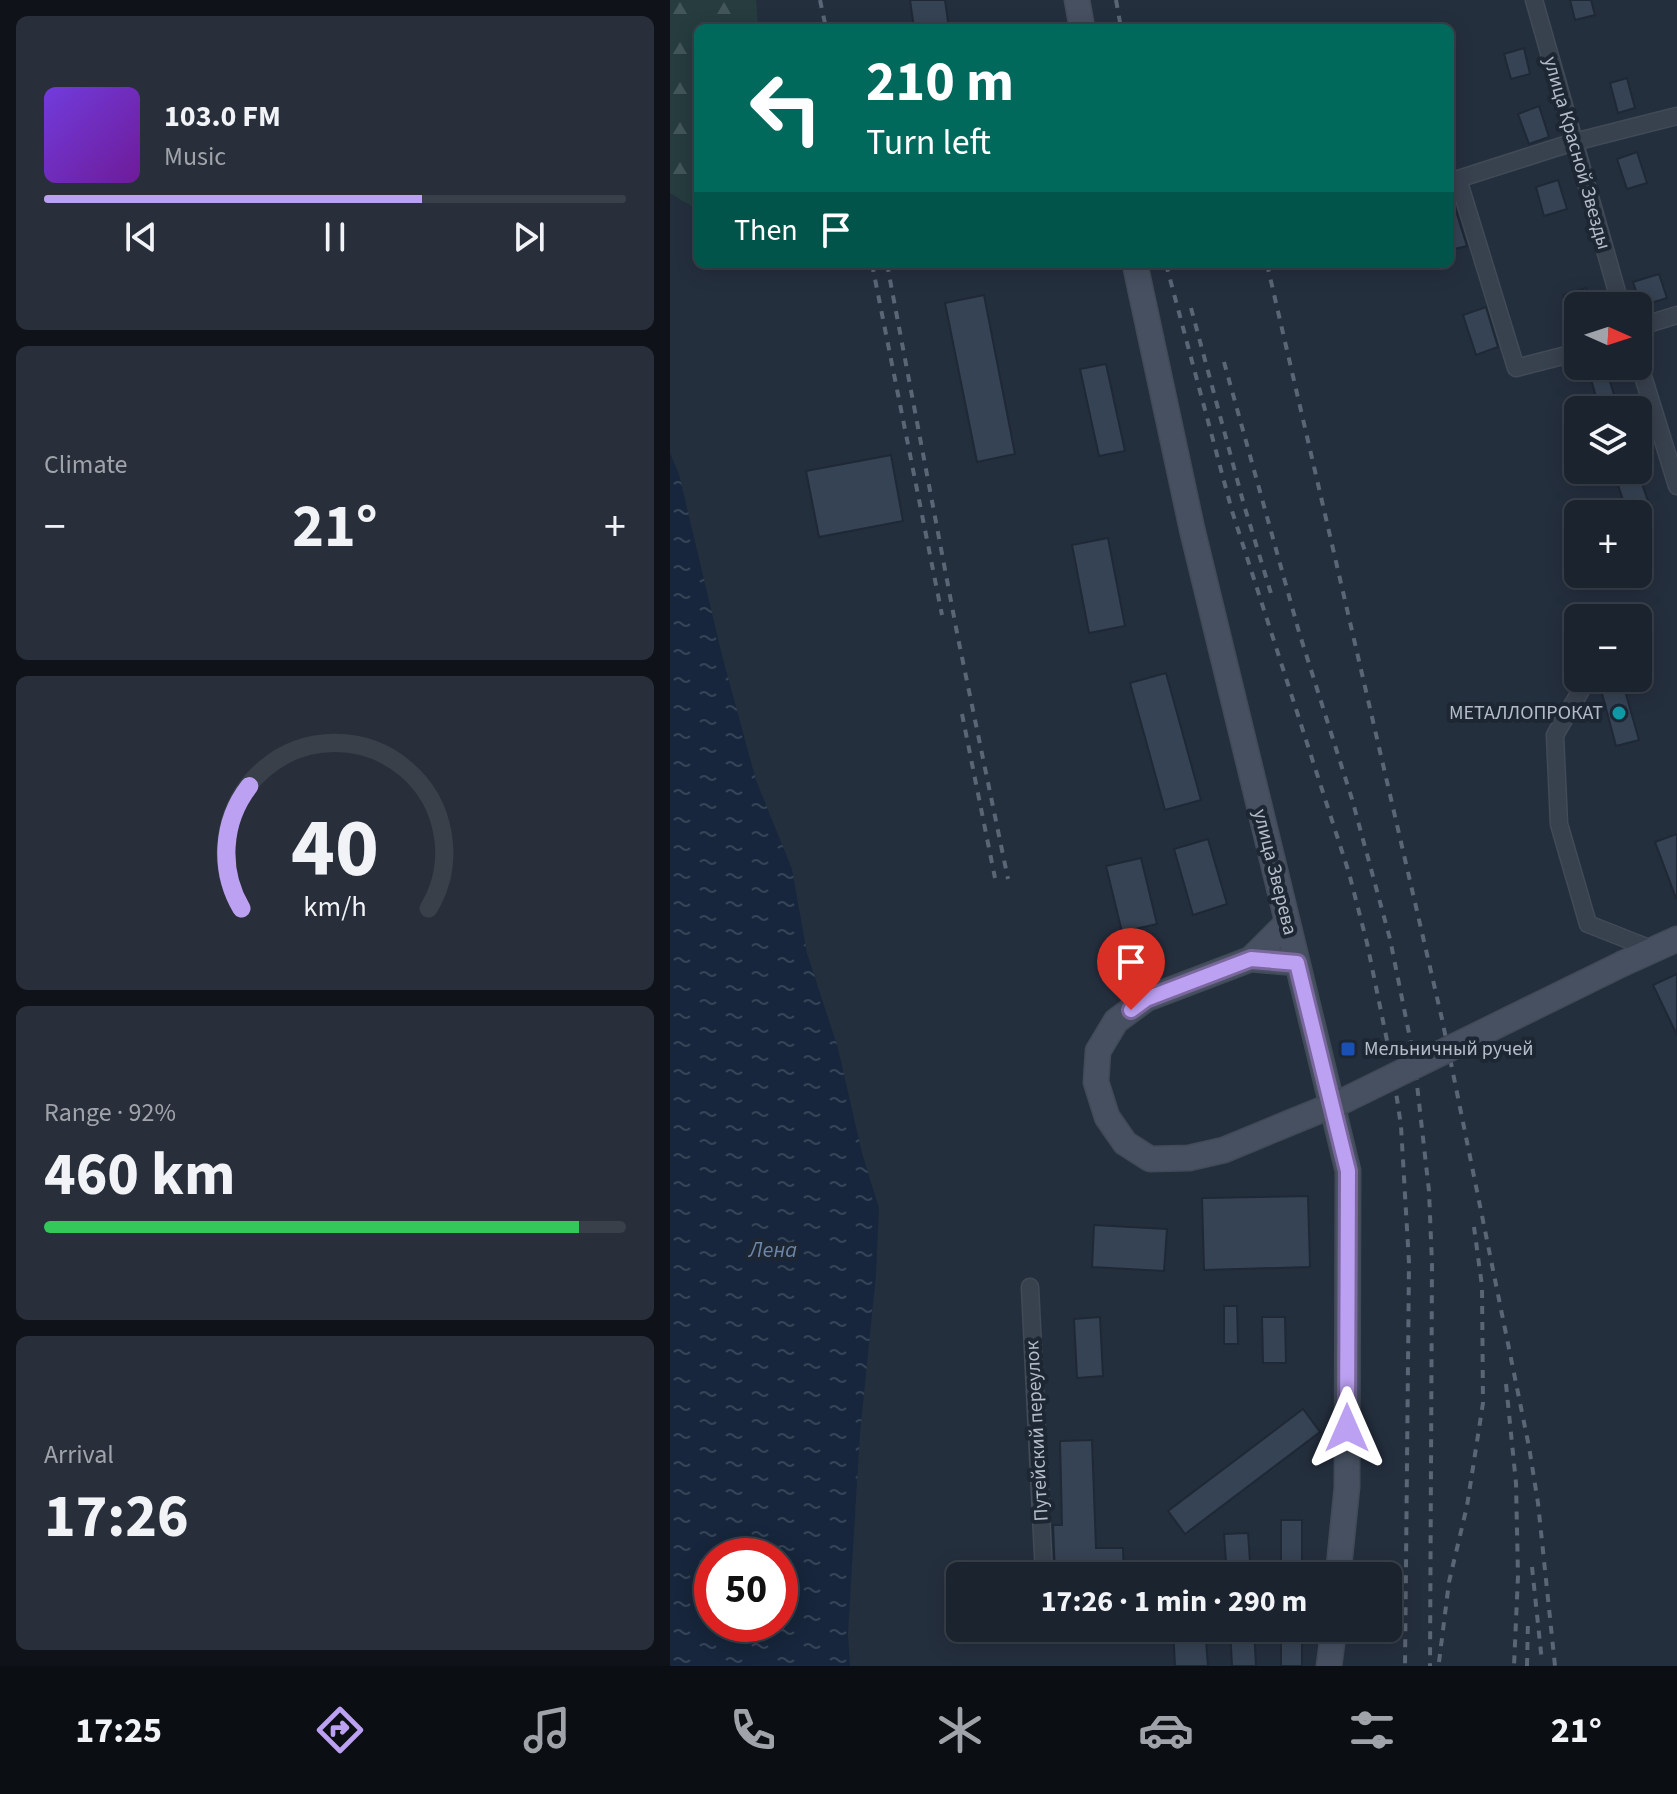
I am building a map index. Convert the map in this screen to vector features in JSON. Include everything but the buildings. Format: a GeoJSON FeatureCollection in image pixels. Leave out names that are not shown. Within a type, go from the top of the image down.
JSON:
{"type":"FeatureCollection","features":[{"type":"Feature","properties":{"kind":"main road"},"geometry":{"type":"LineString","coordinates":[[1077,0],[1081,24]]}},
{"type":"Feature","properties":{"kind":"main road","name":"улица Зверева"},"geometry":{"type":"LineString","coordinates":[[1136,268],[1192,529],[1348,1171],[1347,1487],[1339,1562]]}},
{"type":"Feature","properties":{"kind":"main road"},"geometry":{"type":"LineString","coordinates":[[1287,923],[1251,959],[1146,999],[1116,1021],[1098,1051],[1096,1082],[1107,1117],[1125,1143],[1150,1159],[1189,1158],[1224,1150],[1343,1101],[1677,939]]}},
{"type":"Feature","properties":{"kind":"main road"},"geometry":{"type":"LineString","coordinates":[[1251,959],[1297,963]]}},
{"type":"Feature","properties":{"kind":"main road"},"geometry":{"type":"LineString","coordinates":[[1329,1666],[1332,1642]]}},
{"type":"Feature","properties":{"kind":"street","name":"улица Красной Звезды"},"geometry":{"type":"LineString","coordinates":[[1534,0],[1617,292]]}},
{"type":"Feature","properties":{"kind":"street"},"geometry":{"type":"LineString","coordinates":[[1564,356],[1516,368],[1458,179],[1574,142],[1677,116]]}},
{"type":"Feature","properties":{"kind":"street"},"geometry":{"type":"LineString","coordinates":[[1652,323],[1677,315]]}},
{"type":"Feature","properties":{"kind":"street"},"geometry":{"type":"LineString","coordinates":[[1644,380],[1677,486]]}},
{"type":"Feature","properties":{"kind":"street"},"geometry":{"type":"LineString","coordinates":[[1580,692],[1555,735],[1559,824],[1588,924],[1654,950]]}},
{"type":"Feature","properties":{"kind":"street","name":"Путейский переулок"},"geometry":{"type":"LineString","coordinates":[[1030,1287],[1043,1562]]}},
{"type":"Feature","properties":{"kind":"green space"},"geometry":{"type":"Polygon","coordinates":[[[670,0],[756,0],[758,24],[694,24],[694,208],[670,193],[670,0]]]}},
{"type":"Feature","properties":{"kind":"water","name":"Лена"},"geometry":{"type":"Polygon","coordinates":[[[670,453],[679,474],[722,655],[756,780],[792,869],[807,953],[838,1048],[862,1153],[879,1208],[876,1275],[860,1434],[848,1634],[850,1666],[670,1666],[670,453]]]}},
{"type":"Feature","properties":{"kind":"railway"},"geometry":{"type":"LineString","coordinates":[[820,0],[825,24]]}},
{"type":"Feature","properties":{"kind":"railway"},"geometry":{"type":"LineString","coordinates":[[1116,0],[1120,24]]}},
{"type":"Feature","properties":{"kind":"railway"},"geometry":{"type":"LineString","coordinates":[[873,268],[942,615]]}},
{"type":"Feature","properties":{"kind":"railway"},"geometry":{"type":"LineString","coordinates":[[888,268],[958,638],[1008,879]]}},
{"type":"Feature","properties":{"kind":"railway"},"geometry":{"type":"LineString","coordinates":[[1167,268],[1232,511],[1349,873],[1392,1065],[1401,1126],[1409,1263],[1405,1666]]}},
{"type":"Feature","properties":{"kind":"railway"},"geometry":{"type":"LineString","coordinates":[[1268,268],[1442,1019],[1529,1447],[1555,1666]]}},
{"type":"Feature","properties":{"kind":"railway"},"geometry":{"type":"LineString","coordinates":[[1191,308],[1273,600]]}},
{"type":"Feature","properties":{"kind":"railway"},"geometry":{"type":"LineString","coordinates":[[1224,362],[1299,632],[1352,799],[1390,939],[1414,1058],[1429,1191],[1432,1264],[1430,1666]]}},
{"type":"Feature","properties":{"kind":"railway"},"geometry":{"type":"LineString","coordinates":[[962,714],[995,878]]}},
{"type":"Feature","properties":{"kind":"railway"},"geometry":{"type":"LineString","coordinates":[[1439,1662],[1449,1582],[1467,1506],[1483,1403],[1482,1286],[1474,1227]]}},
{"type":"Feature","properties":{"kind":"railway"},"geometry":{"type":"LineString","coordinates":[[1506,1384],[1516,1483],[1518,1576],[1514,1666]]}},
{"type":"Feature","properties":{"kind":"railway"},"geometry":{"type":"LineString","coordinates":[[1532,1567],[1542,1662]]}},
{"type":"Feature","properties":{"kind":"railway"},"geometry":{"type":"LineString","coordinates":[[1527,1666],[1528,1620]]}},
{"type":"Feature","properties":{"kind":"place","name":"МЕТАЛЛОПРОКАТ"},"geometry":{"type":"Point","coordinates":[1619,713]}},
{"type":"Feature","properties":{"kind":"place","name":"Мельничный ручей"},"geometry":{"type":"Point","coordinates":[1348,1049]}},
{"type":"Feature","properties":{"kind":"route"},"geometry":{"type":"LineString","coordinates":[[1131,1010],[1146,999],[1251,959],[1297,963],[1348,1171],[1347,1428]]}}]}
